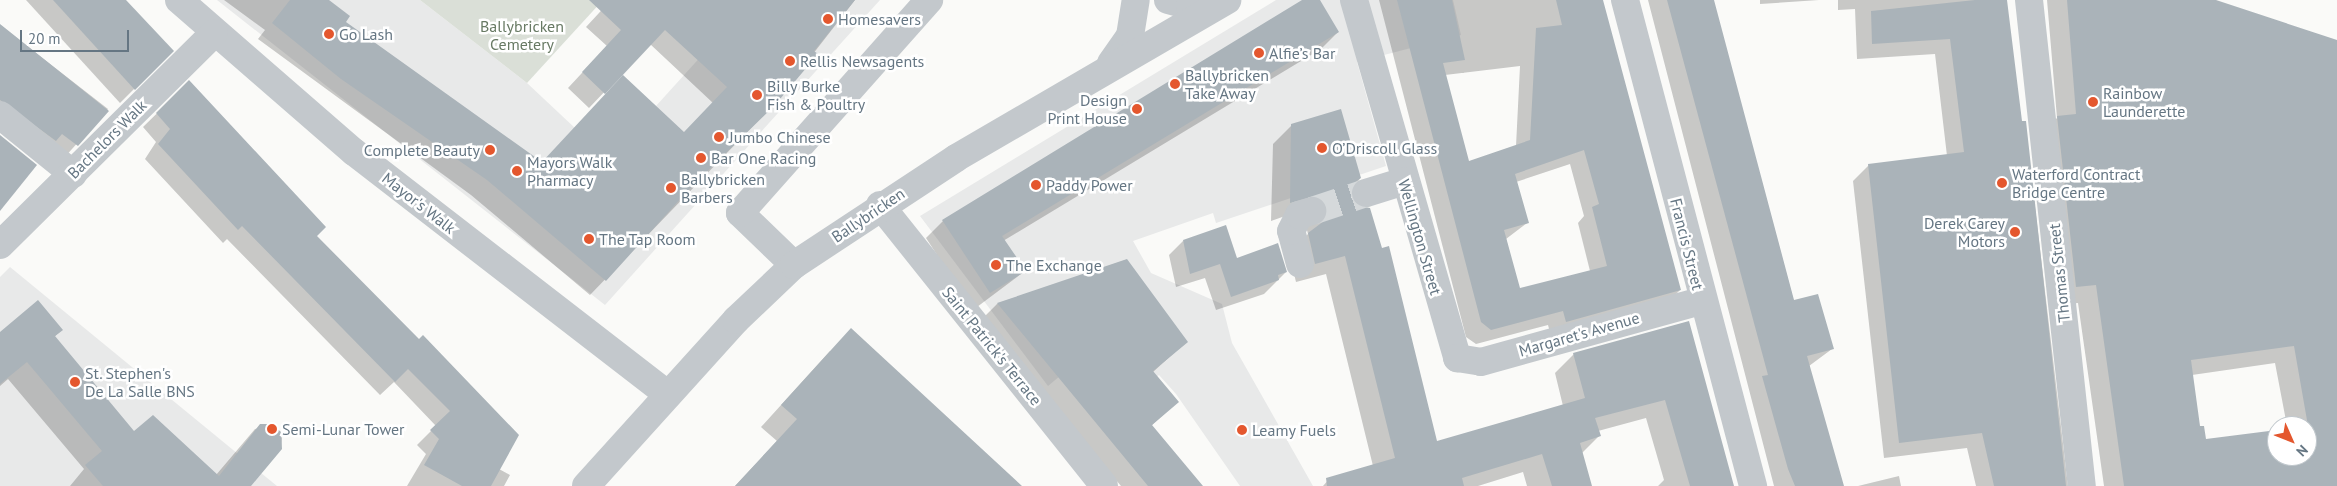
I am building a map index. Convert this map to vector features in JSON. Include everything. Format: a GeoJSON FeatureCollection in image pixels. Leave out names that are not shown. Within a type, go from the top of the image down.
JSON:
{"type":"FeatureCollection","features":[{"type":"Feature","properties":{"kind":"street","name":"Mayor's Walk"},"geometry":{"type":"LineString","coordinates":[[179,0],[214,33],[354,152],[668,395]]}},
{"type":"Feature","properties":{"kind":"street"},"geometry":{"type":"LineString","coordinates":[[794,266],[740,213],[929,0]]}},
{"type":"Feature","properties":{"kind":"street","name":"Ballybricken"},"geometry":{"type":"LineString","coordinates":[[1098,73],[1116,57],[1130,36],[1136,0]]}},
{"type":"Feature","properties":{"kind":"street","name":"Ballybricken"},"geometry":{"type":"LineString","coordinates":[[1168,0],[1199,6],[1226,0]]}},
{"type":"Feature","properties":{"kind":"street","name":"Ballybricken"},"geometry":{"type":"LineString","coordinates":[[586,486],[668,395],[794,266],[880,205],[1098,73],[1226,0]]}},
{"type":"Feature","properties":{"kind":"street","name":"Wellington Street"},"geometry":{"type":"LineString","coordinates":[[1354,0],[1405,181],[1458,358]]}},
{"type":"Feature","properties":{"kind":"street","name":"Francis Street"},"geometry":{"type":"LineString","coordinates":[[1625,0],[1701,300],[1753,486]]}},
{"type":"Feature","properties":{"kind":"street","name":"Thomas Street"},"geometry":{"type":"LineString","coordinates":[[2029,0],[2082,486]]}},
{"type":"Feature","properties":{"kind":"street","name":"Bachelors Walk"},"geometry":{"type":"LineString","coordinates":[[0,245],[214,33]]}},
{"type":"Feature","properties":{"kind":"street"},"geometry":{"type":"LineString","coordinates":[[0,115],[73,174]]}},
{"type":"Feature","properties":{"kind":"street"},"geometry":{"type":"LineString","coordinates":[[1366,193],[1405,181]]}},
{"type":"Feature","properties":{"kind":"street","name":"Saint Patrick's Terrace"},"geometry":{"type":"LineString","coordinates":[[880,205],[1104,486]]}},
{"type":"Feature","properties":{"kind":"street"},"geometry":{"type":"LineString","coordinates":[[1300,264],[1290,231],[1299,215],[1312,210]]}},
{"type":"Feature","properties":{"kind":"street","name":"Margaret's Avenue"},"geometry":{"type":"LineString","coordinates":[[1458,358],[1481,362],[1701,300]]}},
{"type":"Feature","properties":{"kind":"shaded area"},"geometry":{"type":"Polygon","coordinates":[[[217,0],[420,0],[527,83],[608,159],[752,0],[880,0],[605,305],[217,0]]]}},
{"type":"Feature","properties":{"kind":"shaded area"},"geometry":{"type":"Polygon","coordinates":[[[1276,0],[1453,0],[1461,35],[1357,62],[1386,166],[1216,223],[1213,213],[1133,241],[1151,273],[1222,304],[1232,343],[1313,486],[1240,486],[1176,394],[1159,375],[1149,383],[1109,335],[1048,386],[920,216],[1276,0]]]}},
{"type":"Feature","properties":{"kind":"shaded area","name":"St. Stephen's De La Salle BNS"},"geometry":{"type":"Polygon","coordinates":[[[10,267],[277,486],[0,486],[0,277],[10,267]]]}},
{"type":"Feature","properties":{"kind":"green space","name":"Ballybricken Cemetery"},"geometry":{"type":"Polygon","coordinates":[[[420,0],[603,0],[527,83],[420,0]]]}},
{"type":"Feature","properties":{"kind":"building"},"geometry":{"type":"Polygon","coordinates":[[[53,0],[126,0],[174,51],[135,90],[53,0]]]}},
{"type":"Feature","properties":{"kind":"building"},"geometry":{"type":"Polygon","coordinates":[[[290,0],[329,0],[350,16],[346,22],[542,162],[623,75],[684,132],[727,87],[665,30],[605,94],[582,72],[621,30],[589,0],[855,0],[814,51],[818,54],[775,105],[692,186],[606,281],[487,180],[341,79],[272,23],[290,0]]]}},
{"type":"Feature","properties":{"kind":"building"},"geometry":{"type":"Polygon","coordinates":[[[1302,0],[1320,0],[1339,32],[1002,236],[1026,271],[990,293],[942,220],[1302,0]]]}},
{"type":"Feature","properties":{"kind":"building"},"geometry":{"type":"Polygon","coordinates":[[[1397,0],[1452,0],[1465,60],[1443,63],[1469,161],[1530,140],[1536,28],[1562,25],[1556,0],[1603,0],[1681,290],[1566,322],[1563,311],[1491,330],[1481,322],[1397,0]],[[1584,150],[1515,174],[1529,223],[1504,230],[1520,288],[1607,266],[1592,207],[1599,204],[1584,150]]]}},
{"type":"Feature","properties":{"kind":"building"},"geometry":{"type":"Polygon","coordinates":[[[1667,0],[1714,0],[1794,300],[1818,294],[1834,349],[1807,356],[1844,486],[1795,486],[1788,469],[1762,376],[1768,375],[1667,0]]]}},
{"type":"Feature","properties":{"kind":"building"},"geometry":{"type":"Polygon","coordinates":[[[1975,0],[2007,0],[2022,121],[2026,121],[2066,486],[1994,486],[1982,433],[1899,443],[1868,164],[1964,152],[1950,39],[1872,44],[1871,11],[1975,0]]]}},
{"type":"Feature","properties":{"kind":"building"},"geometry":{"type":"Polygon","coordinates":[[[2067,0],[2216,0],[2337,40],[2337,486],[2124,486],[2096,285],[2076,287],[2057,116],[2076,114],[2067,0]],[[2294,346],[2191,360],[2200,426],[2204,426],[2206,439],[2267,431],[2267,466],[2317,466],[2317,416],[2306,416],[2294,346]]]}},
{"type":"Feature","properties":{"kind":"building"},"geometry":{"type":"Polygon","coordinates":[[[0,24],[109,111],[78,146],[62,134],[56,141],[0,100],[0,24]]]}},
{"type":"Feature","properties":{"kind":"building"},"geometry":{"type":"Polygon","coordinates":[[[189,80],[326,227],[317,236],[419,339],[423,335],[519,435],[491,486],[462,486],[424,465],[439,439],[430,430],[450,411],[408,369],[395,382],[242,226],[238,230],[158,144],[170,129],[156,113],[189,80]]]}},
{"type":"Feature","properties":{"kind":"building"},"geometry":{"type":"Polygon","coordinates":[[[1341,109],[1361,178],[1354,183],[1351,197],[1356,205],[1370,208],[1382,248],[1389,246],[1437,441],[1585,398],[1573,353],[1689,321],[1734,486],[1690,486],[1665,400],[1595,418],[1601,436],[1580,443],[1592,486],[1552,486],[1542,454],[1462,478],[1464,486],[1327,486],[1326,478],[1395,458],[1345,256],[1315,264],[1308,233],[1324,221],[1327,206],[1315,196],[1290,203],[1291,124],[1341,109]]]}},
{"type":"Feature","properties":{"kind":"building"},"geometry":{"type":"Polygon","coordinates":[[[0,135],[37,165],[0,211],[0,135]]]}},
{"type":"Feature","properties":{"kind":"building"},"geometry":{"type":"Polygon","coordinates":[[[1226,225],[1237,258],[1278,243],[1287,272],[1278,275],[1279,280],[1231,297],[1220,264],[1190,274],[1183,240],[1226,225]]]}},
{"type":"Feature","properties":{"kind":"building"},"geometry":{"type":"Polygon","coordinates":[[[1127,259],[1188,342],[1153,371],[1179,402],[1152,425],[1203,486],[1148,486],[997,303],[1127,259]]]}},
{"type":"Feature","properties":{"kind":"building"},"geometry":{"type":"Polygon","coordinates":[[[38,300],[63,330],[55,336],[134,431],[153,415],[219,476],[260,424],[272,424],[281,432],[282,449],[251,486],[103,486],[85,465],[102,451],[27,362],[0,384],[0,332],[38,300]]]}},
{"type":"Feature","properties":{"kind":"building"},"geometry":{"type":"Polygon","coordinates":[[[851,328],[1022,486],[735,486],[797,419],[781,405],[851,328]]]}},
{"type":"Feature","properties":{"kind":"tunnel"},"geometry":{"type":"LineString","coordinates":[[1312,211],[1366,193]]}},
{"type":"Feature","properties":{"kind":"place","name":"Homesavers"},"geometry":{"type":"Point","coordinates":[828,19]}},
{"type":"Feature","properties":{"kind":"place","name":"Go Lash"},"geometry":{"type":"Point","coordinates":[329,34]}},
{"type":"Feature","properties":{"kind":"place","name":"Alfie’s Bar"},"geometry":{"type":"Point","coordinates":[1259,53]}},
{"type":"Feature","properties":{"kind":"place","name":"Rellis Newsagents"},"geometry":{"type":"Point","coordinates":[790,61]}},
{"type":"Feature","properties":{"kind":"place","name":"Ballybricken Take Away"},"geometry":{"type":"Point","coordinates":[1175,84]}},
{"type":"Feature","properties":{"kind":"place","name":"Billy Burke Fish & Poultry"},"geometry":{"type":"Point","coordinates":[757,95]}},
{"type":"Feature","properties":{"kind":"place","name":"Rainbow Launderette"},"geometry":{"type":"Point","coordinates":[2093,102]}},
{"type":"Feature","properties":{"kind":"place","name":"Design Print House"},"geometry":{"type":"Point","coordinates":[1137,109]}},
{"type":"Feature","properties":{"kind":"place","name":"Jumbo Chinese"},"geometry":{"type":"Point","coordinates":[719,137]}},
{"type":"Feature","properties":{"kind":"place","name":"O’Driscoll Glass"},"geometry":{"type":"Point","coordinates":[1322,148]}},
{"type":"Feature","properties":{"kind":"place","name":"Complete Beauty"},"geometry":{"type":"Point","coordinates":[490,150]}},
{"type":"Feature","properties":{"kind":"place","name":"Bar One Racing"},"geometry":{"type":"Point","coordinates":[701,158]}},
{"type":"Feature","properties":{"kind":"place","name":"Mayors Walk Pharmacy"},"geometry":{"type":"Point","coordinates":[517,171]}},
{"type":"Feature","properties":{"kind":"place","name":"Waterford Contract Bridge Centre"},"geometry":{"type":"Point","coordinates":[2002,183]}},
{"type":"Feature","properties":{"kind":"place","name":"Paddy Power"},"geometry":{"type":"Point","coordinates":[1036,185]}},
{"type":"Feature","properties":{"kind":"place","name":"Ballybricken Barbers"},"geometry":{"type":"Point","coordinates":[671,188]}},
{"type":"Feature","properties":{"kind":"place","name":"Derek Carey Motors"},"geometry":{"type":"Point","coordinates":[2015,232]}},
{"type":"Feature","properties":{"kind":"place","name":"The Tap Room"},"geometry":{"type":"Point","coordinates":[589,239]}},
{"type":"Feature","properties":{"kind":"place","name":"The Exchange"},"geometry":{"type":"Point","coordinates":[996,265]}},
{"type":"Feature","properties":{"kind":"place","name":"St. Stephen's De La Salle BNS"},"geometry":{"type":"Point","coordinates":[75,382]}},
{"type":"Feature","properties":{"kind":"place","name":"Semi-Lunar Tower"},"geometry":{"type":"Point","coordinates":[272,429]}},
{"type":"Feature","properties":{"kind":"place","name":"Leamy Fuels"},"geometry":{"type":"Point","coordinates":[1242,430]}}]}
